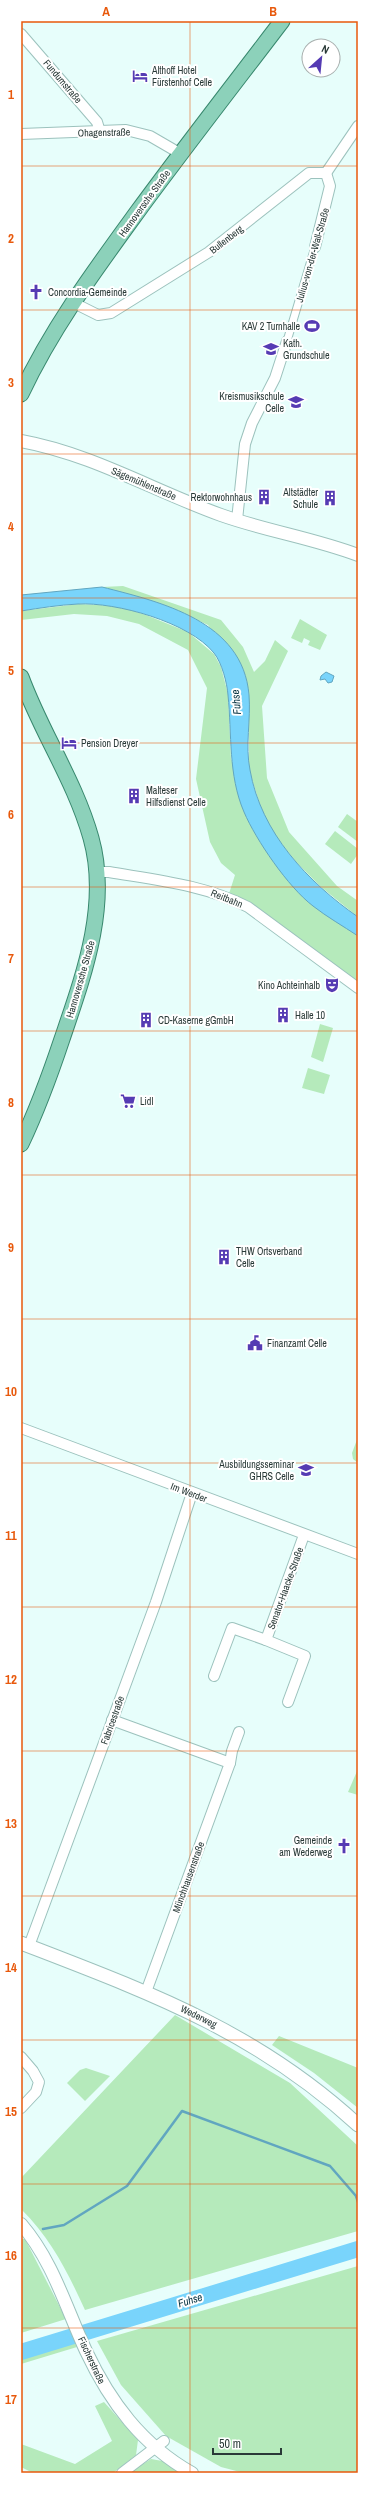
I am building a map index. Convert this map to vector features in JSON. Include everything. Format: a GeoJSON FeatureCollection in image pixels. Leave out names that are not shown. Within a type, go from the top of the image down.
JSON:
{"type":"FeatureCollection","features":[{"type":"Feature","properties":{"kind":"main road","name":"Hannoversche Straße"},"geometry":{"type":"LineString","coordinates":[[21,394],[72,302],[181,154],[282,21]]}},
{"type":"Feature","properties":{"kind":"main road","name":"Hannoversche Straße"},"geometry":{"type":"LineString","coordinates":[[21,676],[31,703],[66,773],[84,816],[91,840],[96,872],[95,918],[88,956],[39,1103],[21,1144]]}},
{"type":"Feature","properties":{"kind":"main road","name":"Wederweg"},"geometry":{"type":"LineString","coordinates":[[25,1944],[146,1992],[208,2020],[261,2050],[310,2083],[358,2125]]}},
{"type":"Feature","properties":{"kind":"street","name":"Fundumstraße"},"geometry":{"type":"LineString","coordinates":[[21,34],[97,122],[100,132]]}},
{"type":"Feature","properties":{"kind":"street"},"geometry":{"type":"LineString","coordinates":[[326,173],[358,126]]}},
{"type":"Feature","properties":{"kind":"street","name":"Ohagenstraße"},"geometry":{"type":"LineString","coordinates":[[21,134],[126,130],[139,132],[162,141],[181,154]]}},
{"type":"Feature","properties":{"kind":"street","name":"Bullenberg"},"geometry":{"type":"LineString","coordinates":[[72,302],[98,315],[111,313],[209,252],[309,173],[326,173]]}},
{"type":"Feature","properties":{"kind":"street","name":"Julius-von-der-Wall-Straße"},"geometry":{"type":"LineString","coordinates":[[237,520],[245,444],[252,423],[275,378],[287,341],[315,247],[330,186],[326,173]]}},
{"type":"Feature","properties":{"kind":"street","name":"Sägemühlenstraße"},"geometry":{"type":"LineString","coordinates":[[21,441],[84,459],[237,520],[317,541],[358,555]]}},
{"type":"Feature","properties":{"kind":"street","name":"Reitbahn"},"geometry":{"type":"LineString","coordinates":[[96,872],[109,872],[209,890],[231,898],[248,906],[358,988]]}},
{"type":"Feature","properties":{"kind":"street","name":"Im Werder"},"geometry":{"type":"LineString","coordinates":[[21,1428],[358,1554]]}},
{"type":"Feature","properties":{"kind":"street","name":"Fabricestraße"},"geometry":{"type":"LineString","coordinates":[[25,1944],[156,1602],[192,1493]]}},
{"type":"Feature","properties":{"kind":"street","name":"Senator-Haacke-Straße"},"geometry":{"type":"LineString","coordinates":[[266,1640],[304,1535]]}},
{"type":"Feature","properties":{"kind":"street","name":"Senator-Haacke-Straße"},"geometry":{"type":"LineString","coordinates":[[214,1676],[232,1628],[305,1656],[288,1702]]}},
{"type":"Feature","properties":{"kind":"street"},"geometry":{"type":"LineString","coordinates":[[112,1720],[230,1763]]}},
{"type":"Feature","properties":{"kind":"street","name":"Münchhausenstraße"},"geometry":{"type":"LineString","coordinates":[[146,1992],[230,1763],[232,1751],[239,1732]]}},
{"type":"Feature","properties":{"kind":"street"},"geometry":{"type":"LineString","coordinates":[[21,2057],[33,2071],[39,2082],[36,2092],[21,2108]]}},
{"type":"Feature","properties":{"kind":"street","name":"Fischerstraße"},"geometry":{"type":"LineString","coordinates":[[21,2224],[47,2262],[72,2314],[86,2350],[108,2394],[128,2421],[160,2445],[192,2473]]}},
{"type":"Feature","properties":{"kind":"street"},"geometry":{"type":"LineString","coordinates":[[122,2473],[160,2445]]}},
{"type":"Feature","properties":{"kind":"green space"},"geometry":{"type":"Polygon","coordinates":[[[123,586],[221,620],[243,647],[254,672],[265,661],[275,640],[288,651],[262,706],[267,778],[289,832],[337,886],[358,901],[358,917],[321,887],[296,862],[273,833],[261,808],[249,770],[249,694],[244,677],[208,625],[162,604],[102,587],[123,586]]]}},
{"type":"Feature","properties":{"kind":"green space"},"geometry":{"type":"Polygon","coordinates":[[[79,604],[118,606],[146,615],[188,632],[214,654],[221,667],[228,694],[231,759],[312,905],[358,936],[358,989],[271,925],[227,900],[235,875],[221,863],[210,842],[196,779],[207,688],[188,650],[139,624],[107,616],[74,614],[21,620],[21,611],[79,604]]]}},
{"type":"Feature","properties":{"kind":"green space"},"geometry":{"type":"Polygon","coordinates":[[[300,619],[327,635],[320,650],[308,645],[310,641],[304,638],[302,643],[291,638],[300,619]]]}},
{"type":"Feature","properties":{"kind":"green space"},"geometry":{"type":"Polygon","coordinates":[[[347,814],[358,822],[358,842],[338,827],[347,814]]]}},
{"type":"Feature","properties":{"kind":"green space"},"geometry":{"type":"Polygon","coordinates":[[[335,831],[358,849],[358,854],[351,864],[325,844],[335,831]]]}},
{"type":"Feature","properties":{"kind":"green space"},"geometry":{"type":"Polygon","coordinates":[[[320,1024],[333,1028],[323,1062],[311,1057],[320,1024]]]}},
{"type":"Feature","properties":{"kind":"green space"},"geometry":{"type":"Polygon","coordinates":[[[308,1068],[330,1075],[324,1094],[302,1088],[308,1068]]]}},
{"type":"Feature","properties":{"kind":"green space"},"geometry":{"type":"Polygon","coordinates":[[[358,1437],[358,1463],[353,1459],[352,1453],[358,1437]]]}},
{"type":"Feature","properties":{"kind":"green space"},"geometry":{"type":"Polygon","coordinates":[[[358,1769],[358,1795],[348,1792],[358,1769]]]}},
{"type":"Feature","properties":{"kind":"green space"},"geometry":{"type":"Polygon","coordinates":[[[175,2015],[290,2083],[358,2146],[358,2231],[85,2310],[58,2256],[42,2232],[21,2209],[21,2178],[175,2015]]]}},
{"type":"Feature","properties":{"kind":"green space"},"geometry":{"type":"Polygon","coordinates":[[[279,2036],[358,2068],[358,2108],[314,2073],[272,2045],[279,2036]]]}},
{"type":"Feature","properties":{"kind":"green space"},"geometry":{"type":"Polygon","coordinates":[[[86,2068],[110,2076],[85,2101],[67,2083],[80,2070],[86,2068]]]}},
{"type":"Feature","properties":{"kind":"green space"},"geometry":{"type":"Polygon","coordinates":[[[21,2239],[25,2239],[66,2319],[21,2333],[21,2239]]]}},
{"type":"Feature","properties":{"kind":"green space"},"geometry":{"type":"Polygon","coordinates":[[[358,2266],[358,2473],[244,2473],[221,2467],[166,2436],[121,2385],[97,2341],[358,2266]]]}},
{"type":"Feature","properties":{"kind":"green space"},"geometry":{"type":"Polygon","coordinates":[[[74,2341],[77,2347],[21,2364],[21,2356],[74,2341]]]}},
{"type":"Feature","properties":{"kind":"green space"},"geometry":{"type":"Polygon","coordinates":[[[104,2402],[138,2440],[136,2455],[113,2473],[33,2473],[21,2467],[21,2444],[75,2464],[112,2441],[95,2406],[104,2402]]]}},
{"type":"Feature","properties":{"kind":"green space"},"geometry":{"type":"Polygon","coordinates":[[[151,2459],[168,2462],[185,2473],[129,2473],[151,2459]]]}},
{"type":"Feature","properties":{"kind":"water"},"geometry":{"type":"Polygon","coordinates":[[[102,587],[173,608],[195,619],[215,632],[232,649],[243,670],[249,695],[248,742],[250,770],[264,815],[289,854],[305,872],[339,903],[358,917],[358,936],[324,914],[303,898],[283,875],[256,836],[249,823],[235,784],[228,695],[225,679],[217,657],[203,642],[170,623],[131,610],[112,606],[78,604],[21,611],[21,595],[102,587]]]}},
{"type":"Feature","properties":{"kind":"water"},"geometry":{"type":"Polygon","coordinates":[[[326,672],[334,676],[332,682],[328,683],[325,679],[320,680],[321,676],[326,672]]]}},
{"type":"Feature","properties":{"kind":"waterway"},"geometry":{"type":"LineString","coordinates":[[43,2229],[64,2225],[127,2186],[182,2111],[330,2166],[356,2196],[358,2202]]}},
{"type":"Feature","properties":{"kind":"waterway","name":"Fuhse"},"geometry":{"type":"LineString","coordinates":[[21,2352],[358,2249]]}},
{"type":"Feature","properties":{"kind":"place","name":"Althoff Hotel Fürstenhof Celle"},"geometry":{"type":"Point","coordinates":[140,76]}},
{"type":"Feature","properties":{"kind":"place","name":"Concordia-Gemeinde"},"geometry":{"type":"Point","coordinates":[36,292]}},
{"type":"Feature","properties":{"kind":"place","name":"KAV 2 Turnhalle"},"geometry":{"type":"Point","coordinates":[312,326]}},
{"type":"Feature","properties":{"kind":"place","name":"Kath. Grundschule"},"geometry":{"type":"Point","coordinates":[271,349]}},
{"type":"Feature","properties":{"kind":"place","name":"Kreismusikschule Celle"},"geometry":{"type":"Point","coordinates":[296,402]}},
{"type":"Feature","properties":{"kind":"place","name":"Rektorwohnhaus"},"geometry":{"type":"Point","coordinates":[264,497]}},
{"type":"Feature","properties":{"kind":"place","name":"Altstädter Schule"},"geometry":{"type":"Point","coordinates":[330,498]}},
{"type":"Feature","properties":{"kind":"place","name":"Pension Dreyer"},"geometry":{"type":"Point","coordinates":[69,743]}},
{"type":"Feature","properties":{"kind":"place","name":"Malteser Hilfsdienst Celle"},"geometry":{"type":"Point","coordinates":[134,796]}},
{"type":"Feature","properties":{"kind":"place","name":"Kino Achteinhalb"},"geometry":{"type":"Point","coordinates":[332,985]}},
{"type":"Feature","properties":{"kind":"place","name":"Halle 10"},"geometry":{"type":"Point","coordinates":[283,1015]}},
{"type":"Feature","properties":{"kind":"place","name":"CD-Kaserne gGmbH"},"geometry":{"type":"Point","coordinates":[146,1020]}},
{"type":"Feature","properties":{"kind":"place","name":"Lidl"},"geometry":{"type":"Point","coordinates":[128,1101]}},
{"type":"Feature","properties":{"kind":"place","name":"THW Ortsverband Celle"},"geometry":{"type":"Point","coordinates":[224,1257]}},
{"type":"Feature","properties":{"kind":"place","name":"Finanzamt Celle"},"geometry":{"type":"Point","coordinates":[255,1343]}},
{"type":"Feature","properties":{"kind":"place","name":"Ausbildungsseminar GHRS Celle"},"geometry":{"type":"Point","coordinates":[306,1470]}},
{"type":"Feature","properties":{"kind":"place","name":"Gemeinde am Wederweg"},"geometry":{"type":"Point","coordinates":[344,1846]}}]}
